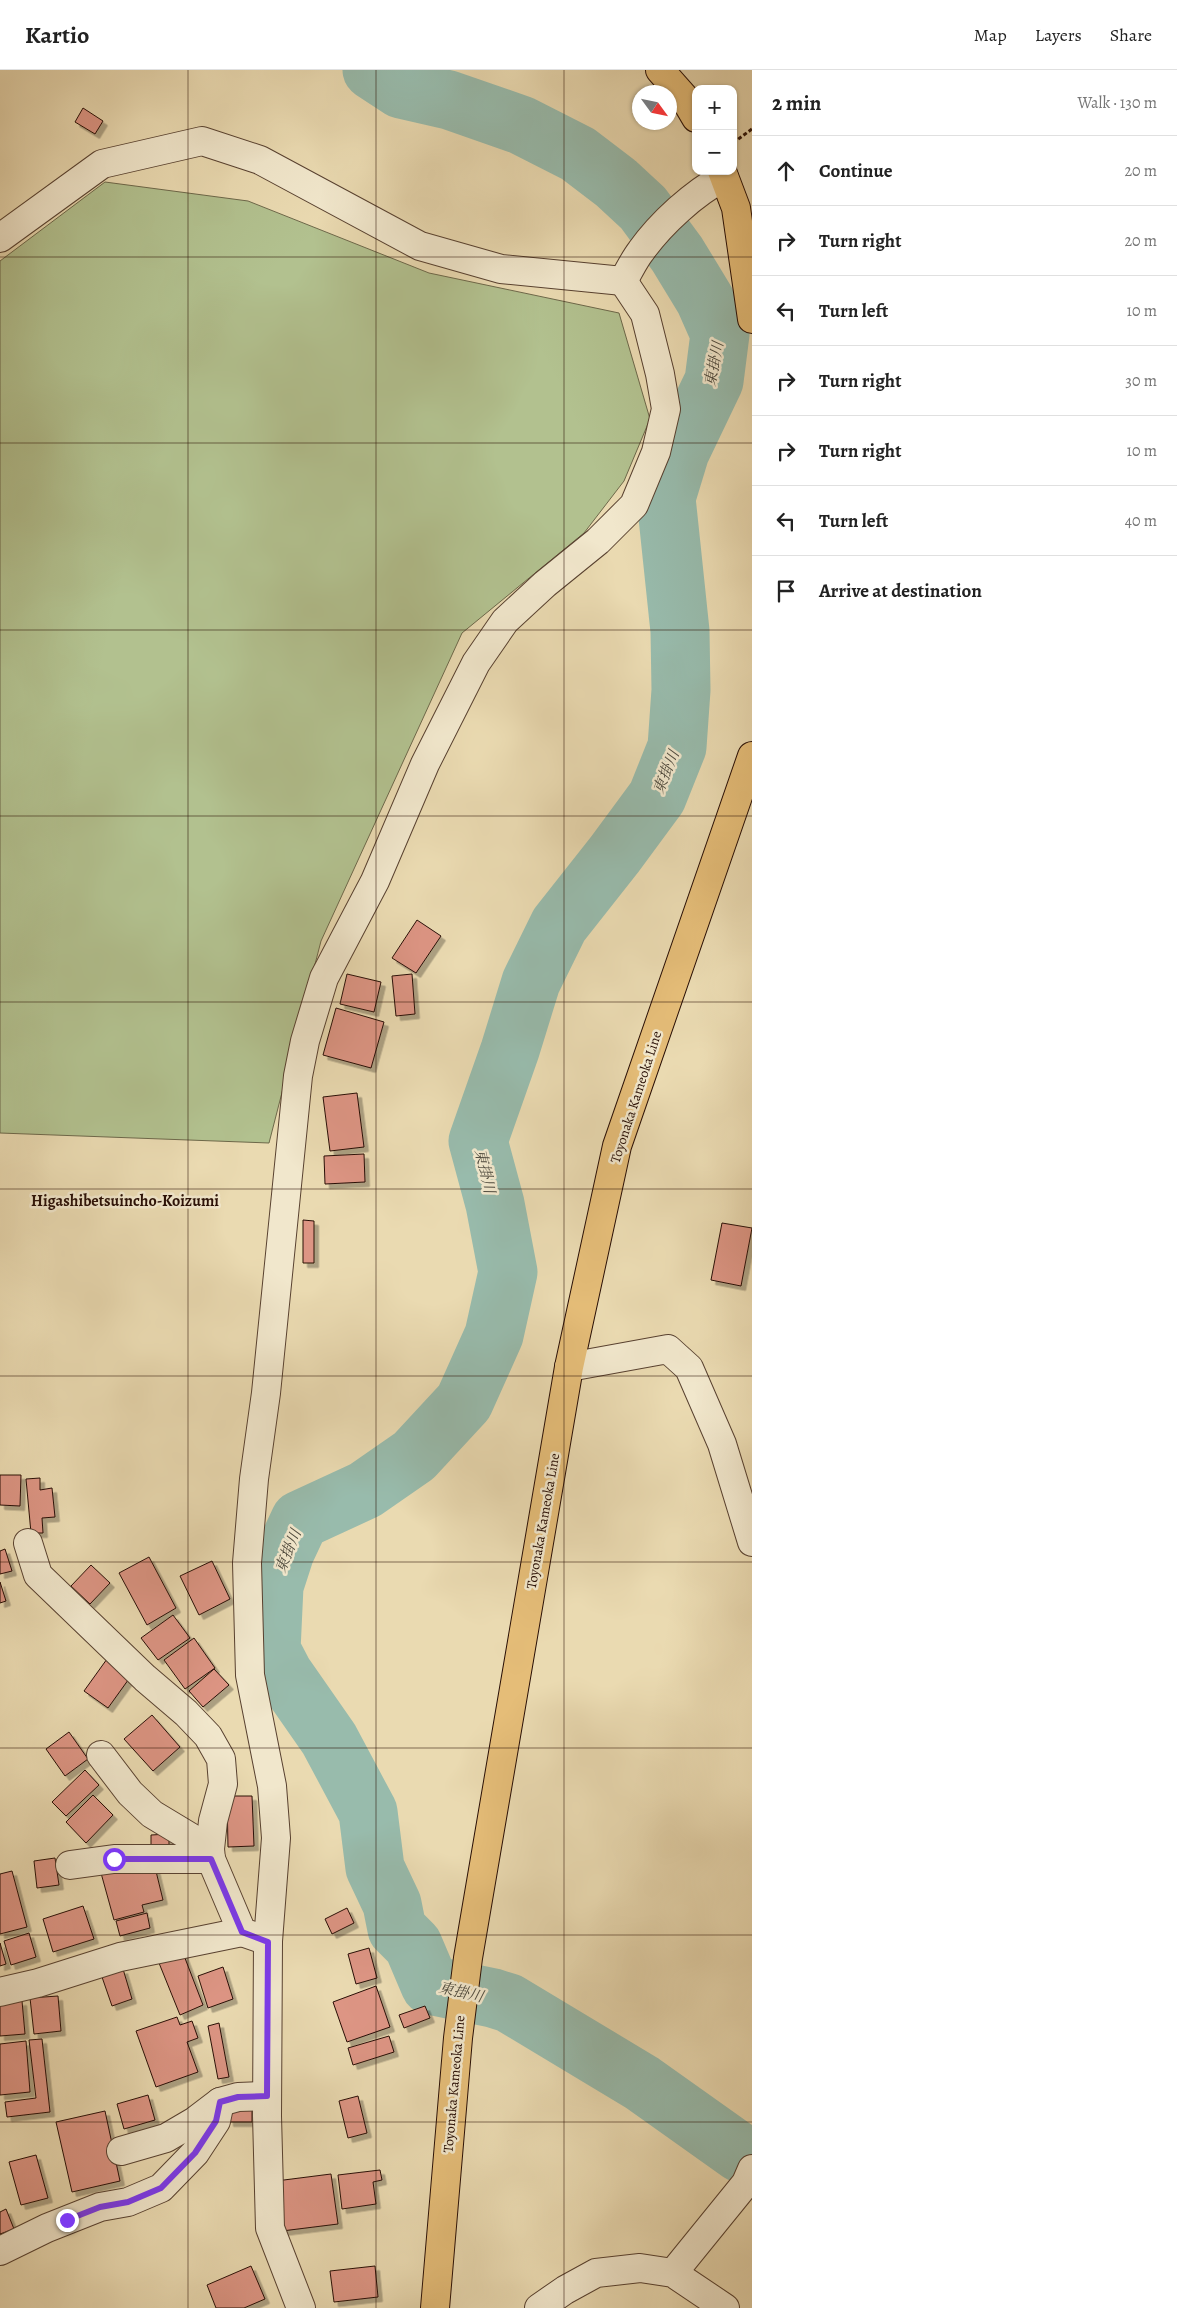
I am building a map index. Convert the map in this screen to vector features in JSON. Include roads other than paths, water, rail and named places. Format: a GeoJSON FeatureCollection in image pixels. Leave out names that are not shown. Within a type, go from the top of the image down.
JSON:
{"type":"FeatureCollection","features":[{"type":"Feature","properties":{"kind":"main road"},"geometry":{"type":"LineString","coordinates":[[660,70],[683,96],[692,111]]}},
{"type":"Feature","properties":{"kind":"main road"},"geometry":{"type":"LineString","coordinates":[[723,175],[736,208],[752,319]]}},
{"type":"Feature","properties":{"kind":"main road","name":"Toyonaka Kameoka Line"},"geometry":{"type":"LineString","coordinates":[[435,2308],[458,2038],[468,1958],[569,1367],[617,1146],[752,756]]}},
{"type":"Feature","properties":{"kind":"street"},"geometry":{"type":"LineString","coordinates":[[0,238],[102,164],[202,141],[260,160],[420,246],[501,269],[623,281],[646,314],[666,409],[656,452],[634,505],[598,541],[545,584],[505,621],[476,663],[425,764],[375,881],[324,978],[305,1041],[294,1110],[266,1392],[254,1479],[247,1563],[250,1675],[272,1786],[276,1838],[268,1942],[267,2096],[270,2228],[292,2305]]}},
{"type":"Feature","properties":{"kind":"street"},"geometry":{"type":"LineString","coordinates":[[623,281],[641,250],[671,218],[722,175]]}},
{"type":"Feature","properties":{"kind":"street"},"geometry":{"type":"LineString","coordinates":[[569,1367],[668,1350],[689,1368],[722,1444],[752,1542]]}},
{"type":"Feature","properties":{"kind":"street"},"geometry":{"type":"LineString","coordinates":[[28,1543],[38,1575],[145,1678],[186,1713],[208,1736],[221,1759],[223,1784],[213,1821],[210,1854],[242,1932]]}},
{"type":"Feature","properties":{"kind":"street"},"geometry":{"type":"LineString","coordinates":[[101,1756],[130,1793],[152,1814],[210,1854]]}},
{"type":"Feature","properties":{"kind":"street"},"geometry":{"type":"LineString","coordinates":[[70,1865],[114,1859],[210,1854]]}},
{"type":"Feature","properties":{"kind":"street"},"geometry":{"type":"LineString","coordinates":[[0,1992],[38,1983],[120,1957],[242,1932],[268,1942]]}},
{"type":"Feature","properties":{"kind":"street"},"geometry":{"type":"LineString","coordinates":[[121,2151],[166,2138],[195,2121],[220,2102],[238,2097],[267,2096]]}},
{"type":"Feature","properties":{"kind":"street"},"geometry":{"type":"LineString","coordinates":[[0,2251],[47,2228],[100,2207],[128,2202],[161,2188],[195,2153],[216,2121],[220,2102]]}},
{"type":"Feature","properties":{"kind":"street"},"geometry":{"type":"LineString","coordinates":[[673,2272],[750,2178]]}},
{"type":"Feature","properties":{"kind":"street"},"geometry":{"type":"LineString","coordinates":[[539,2308],[565,2290],[596,2273],[640,2268],[673,2272],[725,2308]]}},
{"type":"Feature","properties":{"kind":"waterway","name":"東掛川"},"geometry":{"type":"LineString","coordinates":[[372,70],[401,89],[449,100],[521,125],[578,154],[616,183],[643,208],[677,254],[705,300],[720,334],[714,381],[680,452],[666,498],[680,631],[681,690],[677,747],[657,797],[559,925],[531,982],[510,1050],[478,1141],[495,1204],[508,1272],[494,1335],[464,1402],[414,1456],[365,1490],[300,1520],[285,1552],[274,1586],[271,1650],[283,1673],[329,1739],[368,1812],[375,1868],[392,1904],[397,1929],[413,1945],[430,1985],[509,2003],[642,2083],[739,2152],[752,2159]]}},
{"type":"Feature","properties":{"kind":"district","name":"Higashibetsuincho-Koizumi"},"geometry":{"type":"Point","coordinates":[125,1201]}}]}
